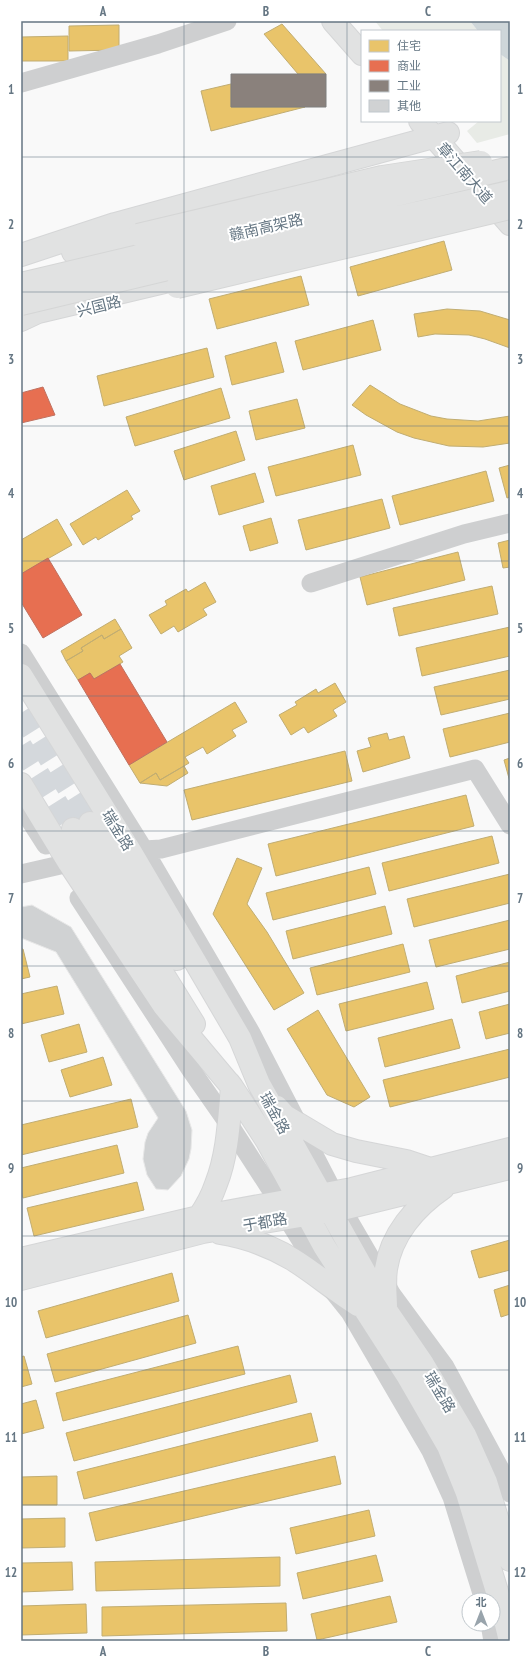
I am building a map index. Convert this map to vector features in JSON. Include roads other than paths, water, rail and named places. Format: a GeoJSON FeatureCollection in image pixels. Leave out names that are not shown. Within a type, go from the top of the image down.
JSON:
{"type":"FeatureCollection","features":[{"type":"Feature","properties":{"kind":"main road"},"geometry":{"type":"LineString","coordinates":[[333,21],[361,53]]}},
{"type":"Feature","properties":{"kind":"main road"},"geometry":{"type":"LineString","coordinates":[[351,21],[361,32]]}},
{"type":"Feature","properties":{"kind":"main road"},"geometry":{"type":"LineString","coordinates":[[21,255],[115,224],[435,128]]}},
{"type":"Feature","properties":{"kind":"main road","name":"章江南大道"},"geometry":{"type":"LineString","coordinates":[[435,128],[506,202],[510,224]]}},
{"type":"Feature","properties":{"kind":"main road"},"geometry":{"type":"LineString","coordinates":[[21,266],[138,235],[382,177],[510,157]]}},
{"type":"Feature","properties":{"kind":"main road","name":"赣南高架路"},"geometry":{"type":"LineString","coordinates":[[21,284],[510,168]]}},
{"type":"Feature","properties":{"kind":"main road"},"geometry":{"type":"LineString","coordinates":[[21,320],[38,312],[506,202]]}},
{"type":"Feature","properties":{"kind":"main road","name":"兴国路"},"geometry":{"type":"LineString","coordinates":[[21,325],[177,287],[506,202]]}},
{"type":"Feature","properties":{"kind":"main road","name":"赣南高架路"},"geometry":{"type":"LineString","coordinates":[[21,304],[167,269],[506,202]]}},
{"type":"Feature","properties":{"kind":"main road","name":"瑞金路"},"geometry":{"type":"LineString","coordinates":[[21,675],[138,852],[240,1038],[259,1084],[331,1202],[386,1310],[423,1364],[465,1434],[486,1482],[510,1560]]}},
{"type":"Feature","properties":{"kind":"main road","name":"瑞金路"},"geometry":{"type":"LineString","coordinates":[[21,784],[64,864],[164,1006],[232,1087],[267,1141],[293,1208],[324,1246],[407,1375],[448,1446],[467,1493],[502,1608],[510,1641]]}},
{"type":"Feature","properties":{"kind":"main road"},"geometry":{"type":"LineString","coordinates":[[364,1308],[330,1287],[308,1270],[273,1249],[239,1237],[221,1233],[201,1225],[222,1167],[232,1087],[82,826],[259,1084],[285,1116],[297,1125],[332,1144],[356,1152],[406,1160],[430,1169]]}},
{"type":"Feature","properties":{"kind":"main road","name":"于都路"},"geometry":{"type":"LineString","coordinates":[[331,1202],[430,1169],[510,1149]]}},
{"type":"Feature","properties":{"kind":"main road","name":"于都路"},"geometry":{"type":"LineString","coordinates":[[21,1259],[293,1208],[449,1184],[510,1168]]}},
{"type":"Feature","properties":{"kind":"main road"},"geometry":{"type":"LineString","coordinates":[[386,1310],[386,1268],[395,1242],[402,1228],[422,1204],[449,1184]]}},
{"type":"Feature","properties":{"kind":"main road","name":"于都路"},"geometry":{"type":"LineString","coordinates":[[21,1279],[201,1225]]}},
{"type":"Feature","properties":{"kind":"street"},"geometry":{"type":"LineString","coordinates":[[21,83],[158,44],[227,21]]}},
{"type":"Feature","properties":{"kind":"street"},"geometry":{"type":"LineString","coordinates":[[311,583],[464,534],[510,523]]}},
{"type":"Feature","properties":{"kind":"street"},"geometry":{"type":"LineString","coordinates":[[21,653],[138,852],[251,1033],[297,1125],[331,1202],[386,1285],[445,1367],[506,1480],[510,1493]]}},
{"type":"Feature","properties":{"kind":"street"},"geometry":{"type":"LineString","coordinates":[[138,852],[162,849],[475,769],[510,825]]}},
{"type":"Feature","properties":{"kind":"street"},"geometry":{"type":"LineString","coordinates":[[21,806],[64,864],[191,1070],[228,1123],[293,1208],[330,1287],[350,1312],[431,1451],[452,1496],[482,1592]]}},
{"type":"Feature","properties":{"kind":"street"},"geometry":{"type":"LineString","coordinates":[[21,874],[64,864]]}},
{"type":"Feature","properties":{"kind":"tunnel"},"geometry":{"type":"LineString","coordinates":[[21,713],[90,823]]}},
{"type":"Feature","properties":{"kind":"tunnel"},"geometry":{"type":"LineString","coordinates":[[21,746],[73,829]]}}]}
